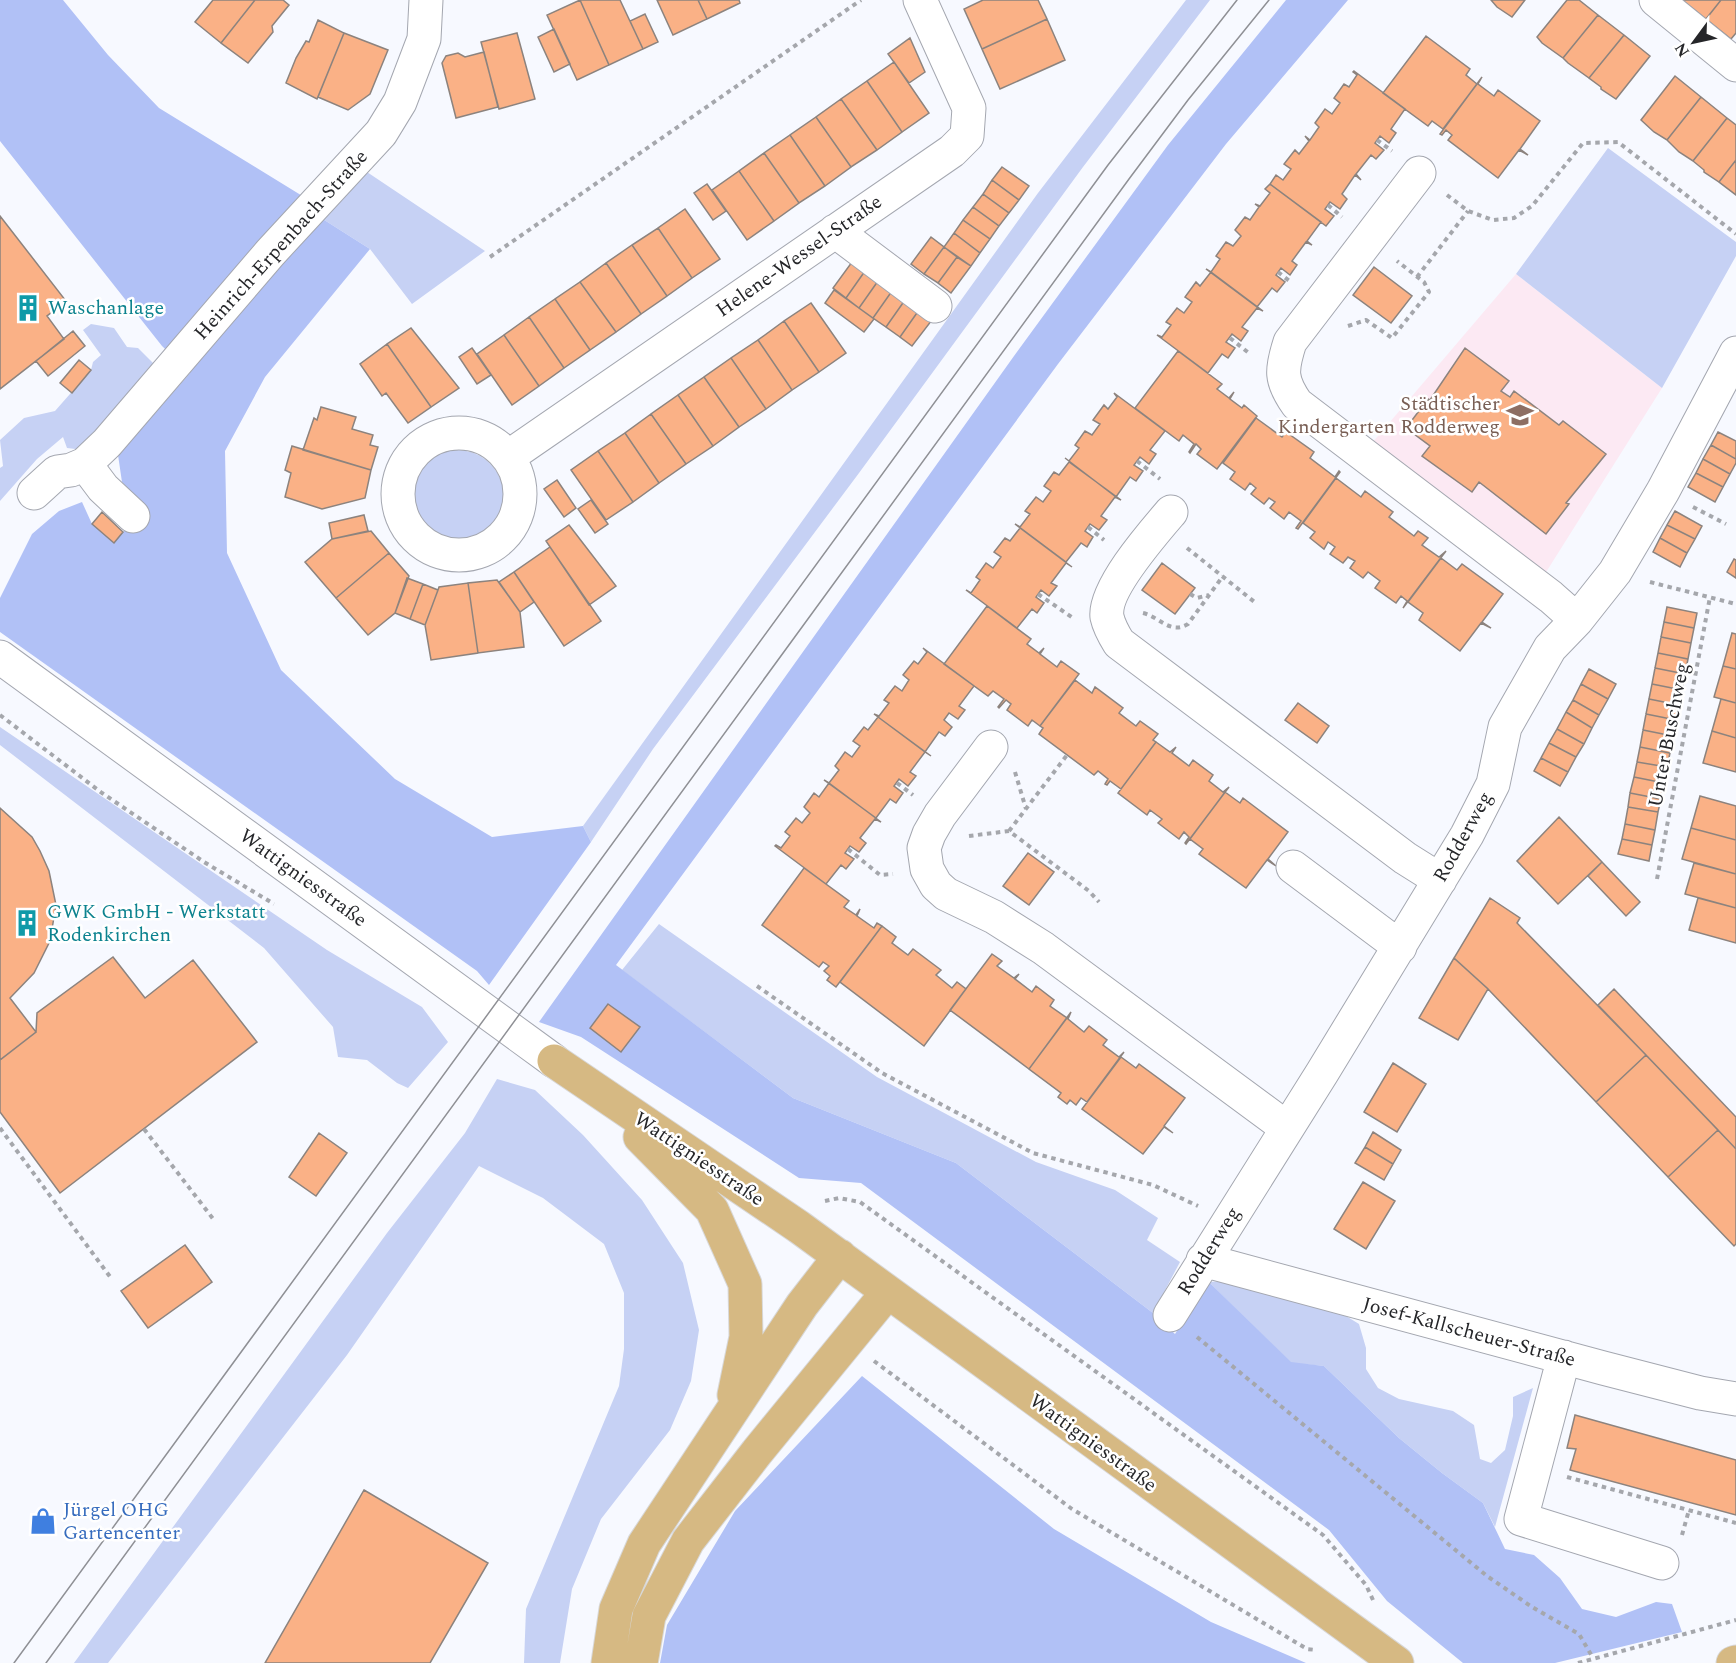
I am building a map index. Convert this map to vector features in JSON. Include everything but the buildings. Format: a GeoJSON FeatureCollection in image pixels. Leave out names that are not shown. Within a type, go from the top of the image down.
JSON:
{"type":"FeatureCollection","features":[{"type":"Feature","properties":{"kind":"main road","name":"Wattigniesstraße"},"geometry":{"type":"LineString","coordinates":[[554,1061],[840,1256],[887,1293],[1397,1663]]}},
{"type":"Feature","properties":{"kind":"main road"},"geometry":{"type":"LineString","coordinates":[[554,1061],[650,1146],[712,1210],[745,1284],[746,1337],[732,1409]]}},
{"type":"Feature","properties":{"kind":"main road"},"geometry":{"type":"LineString","coordinates":[[608,1663],[616,1609],[644,1544],[802,1305],[840,1256]]}},
{"type":"Feature","properties":{"kind":"main road"},"geometry":{"type":"LineString","coordinates":[[641,1663],[649,1616],[688,1541],[757,1452],[887,1293]]}},
{"type":"Feature","properties":{"kind":"street","name":"Heinrich-Erpenbach-Straße"},"geometry":{"type":"LineString","coordinates":[[34,493],[57,472],[71,470],[85,464],[107,443],[270,254],[381,133],[400,102],[424,39],[426,0]]}},
{"type":"Feature","properties":{"kind":"street","name":"Helene-Wessel-Straße"},"geometry":{"type":"LineString","coordinates":[[508,457],[952,151],[967,136],[969,108],[920,0]]}},
{"type":"Feature","properties":{"kind":"street"},"geometry":{"type":"LineString","coordinates":[[1656,0],[1736,66]]}},
{"type":"Feature","properties":{"kind":"street"},"geometry":{"type":"LineString","coordinates":[[1419,173],[1290,342],[1282,375],[1287,391],[1297,404],[1551,597],[1577,621]]}},
{"type":"Feature","properties":{"kind":"street"},"geometry":{"type":"LineString","coordinates":[[835,231],[935,306]]}},
{"type":"Feature","properties":{"kind":"street","name":"Rodderweg"},"geometry":{"type":"LineString","coordinates":[[1170,1315],[1400,947],[1467,835],[1493,784],[1505,727],[1550,648],[1577,621],[1615,572],[1663,491],[1736,353]]}},
{"type":"Feature","properties":{"kind":"street"},"geometry":{"type":"LineString","coordinates":[[85,464],[103,489],[133,516]]}},
{"type":"Feature","properties":{"kind":"street"},"geometry":{"type":"LineString","coordinates":[[1171,512],[1143,546],[1110,597],[1107,615],[1119,643],[1405,858],[1440,880]]}},
{"type":"Feature","properties":{"kind":"street","name":"Wattigniesstraße"},"geometry":{"type":"LineString","coordinates":[[0,657],[554,1061]]}},
{"type":"Feature","properties":{"kind":"street"},"geometry":{"type":"LineString","coordinates":[[991,747],[940,815],[929,834],[924,848],[927,869],[936,885],[946,894],[994,917],[1034,942],[1287,1128]]}},
{"type":"Feature","properties":{"kind":"street"},"geometry":{"type":"LineString","coordinates":[[1293,867],[1400,947]]}},
{"type":"Feature","properties":{"kind":"street","name":"Josef-Kallscheuer-Straße"},"geometry":{"type":"LineString","coordinates":[[1203,1260],[1700,1393],[1736,1398]]}},
{"type":"Feature","properties":{"kind":"street"},"geometry":{"type":"LineString","coordinates":[[1564,1357],[1521,1519],[1662,1563]]}},
{"type":"Feature","properties":{"kind":"path"},"geometry":{"type":"LineString","coordinates":[[490,257],[861,0]]}},
{"type":"Feature","properties":{"kind":"path"},"geometry":{"type":"LineString","coordinates":[[1377,140],[1468,211],[1493,220],[1514,218],[1532,206],[1583,143],[1618,141],[1736,234]]}},
{"type":"Feature","properties":{"kind":"path"},"geometry":{"type":"LineString","coordinates":[[1417,277],[1468,211]]}},
{"type":"Feature","properties":{"kind":"path"},"geometry":{"type":"LineString","coordinates":[[1657,584],[1736,604]]}},
{"type":"Feature","properties":{"kind":"path"},"geometry":{"type":"LineString","coordinates":[[1190,594],[1197,597],[1210,594]]}},
{"type":"Feature","properties":{"kind":"path","name":"Unter Buschweg"},"geometry":{"type":"LineString","coordinates":[[1657,879],[1710,597]]}},
{"type":"Feature","properties":{"kind":"path"},"geometry":{"type":"LineString","coordinates":[[897,783],[969,837],[1009,831],[1067,755]]}},
{"type":"Feature","properties":{"kind":"path"},"geometry":{"type":"LineString","coordinates":[[1009,831],[1089,891],[1099,902]]}},
{"type":"Feature","properties":{"kind":"path"},"geometry":{"type":"LineString","coordinates":[[757,986],[882,1073],[1033,1154],[1153,1185],[1228,1220]]}},
{"type":"Feature","properties":{"kind":"path"},"geometry":{"type":"LineString","coordinates":[[0,1128],[111,1278]]}},
{"type":"Feature","properties":{"kind":"path"},"geometry":{"type":"LineString","coordinates":[[144,1129],[214,1220]]}},
{"type":"Feature","properties":{"kind":"path"},"geometry":{"type":"LineString","coordinates":[[799,1227],[821,1202],[839,1198],[860,1202],[1323,1535],[1366,1585],[1374,1604]]}},
{"type":"Feature","properties":{"kind":"path"},"geometry":{"type":"LineString","coordinates":[[1170,1315],[1487,1576],[1532,1607],[1580,1634],[1593,1658]]}},
{"type":"Feature","properties":{"kind":"path"},"geometry":{"type":"LineString","coordinates":[[848,1341],[1072,1509],[1307,1649],[1318,1651]]}},
{"type":"Feature","properties":{"kind":"path"},"geometry":{"type":"LineString","coordinates":[[1535,1468],[1736,1523]]}},
{"type":"Feature","properties":{"kind":"path"},"geometry":{"type":"LineString","coordinates":[[1578,1663],[1736,1620]]}},
{"type":"Feature","properties":{"kind":"shaded area"},"geometry":{"type":"Polygon","coordinates":[[[0,0],[63,0],[108,55],[159,108],[304,197],[318,216],[370,249],[265,377],[225,451],[227,553],[281,670],[395,779],[492,837],[583,826],[591,842],[489,985],[477,971],[0,632],[0,598],[32,534],[59,511],[82,502],[92,524],[114,542],[148,513],[122,482],[118,455],[190,373],[162,346],[0,141],[0,0]]]}},
{"type":"Feature","properties":{"kind":"shaded area"},"geometry":{"type":"Polygon","coordinates":[[[1186,0],[1210,0],[1083,167],[653,749],[591,842],[583,826],[1038,193],[1186,0]]]}},
{"type":"Feature","properties":{"kind":"shaded area"},"geometry":{"type":"Polygon","coordinates":[[[1286,0],[1348,0],[1226,144],[1058,364],[616,965],[793,1098],[956,1163],[1153,1313],[1175,1334],[1209,1282],[1291,1362],[1324,1366],[1399,1438],[1483,1503],[1505,1549],[1534,1555],[1560,1578],[1582,1609],[1616,1617],[1656,1602],[1672,1604],[1682,1632],[1555,1663],[1463,1663],[1387,1601],[1329,1530],[861,1183],[799,1178],[581,1037],[539,1022],[1014,356],[1168,145],[1286,0]]]}},
{"type":"Feature","properties":{"kind":"shaded area"},"geometry":{"type":"Polygon","coordinates":[[[1608,148],[1736,242],[1736,256],[1662,388],[1516,274],[1608,148]]]}},
{"type":"Feature","properties":{"kind":"shaded area"},"geometry":{"type":"Polygon","coordinates":[[[358,166],[485,251],[412,304],[370,249],[318,216],[358,166]]]}},
{"type":"Feature","properties":{"kind":"shaded area","name":"Städtischer Kindergarten Rodderweg"},"geometry":{"type":"Polygon","coordinates":[[[1516,274],[1662,388],[1543,577],[1372,443],[1516,274]]]}},
{"type":"Feature","properties":{"kind":"shaded area"},"geometry":{"type":"Polygon","coordinates":[[[91,324],[114,328],[127,347],[138,348],[158,368],[84,450],[67,448],[63,437],[37,459],[0,501],[0,468],[3,466],[0,440],[24,418],[55,411],[91,370],[93,362],[101,355],[83,330],[91,324]]]}},
{"type":"Feature","properties":{"kind":"shaded area"},"geometry":{"type":"Polygon","coordinates":[[[457,450],[475,454],[490,464],[500,479],[504,497],[500,515],[490,530],[475,540],[457,544],[439,540],[424,530],[414,515],[410,497],[414,479],[424,464],[439,454],[457,450]]]}},
{"type":"Feature","properties":{"kind":"shaded area"},"geometry":{"type":"Polygon","coordinates":[[[0,727],[327,950],[422,1007],[448,1042],[408,1088],[397,1083],[367,1060],[338,1057],[333,1027],[264,948],[0,745],[0,727]]]}},
{"type":"Feature","properties":{"kind":"shaded area"},"geometry":{"type":"Polygon","coordinates":[[[659,924],[877,1077],[1036,1162],[1115,1190],[1158,1218],[1147,1240],[1180,1262],[1153,1313],[956,1163],[793,1098],[622,970],[659,924]]]}},
{"type":"Feature","properties":{"kind":"shaded area"},"geometry":{"type":"Polygon","coordinates":[[[497,1079],[535,1090],[583,1135],[642,1200],[683,1263],[699,1330],[691,1381],[670,1430],[601,1519],[572,1589],[560,1663],[524,1663],[526,1609],[619,1386],[624,1349],[624,1293],[604,1244],[543,1198],[479,1166],[347,1355],[108,1663],[74,1663],[387,1233],[465,1133],[497,1079]]]}},
{"type":"Feature","properties":{"kind":"shaded area"},"geometry":{"type":"Polygon","coordinates":[[[1225,1281],[1333,1308],[1359,1324],[1366,1348],[1366,1369],[1378,1388],[1399,1399],[1453,1411],[1474,1425],[1480,1459],[1491,1463],[1505,1450],[1513,1416],[1513,1397],[1533,1388],[1495,1527],[1483,1503],[1399,1438],[1324,1366],[1291,1363],[1209,1282],[1225,1281]]]}},
{"type":"Feature","properties":{"kind":"shaded area"},"geometry":{"type":"Polygon","coordinates":[[[862,1376],[1054,1529],[1211,1622],[1306,1663],[660,1663],[667,1625],[735,1511],[862,1376]]]}},
{"type":"Feature","properties":{"kind":"tram line"},"geometry":{"type":"LineString","coordinates":[[14,1663],[1108,165],[1237,0]]}},
{"type":"Feature","properties":{"kind":"tram line"},"geometry":{"type":"LineString","coordinates":[[46,1663],[1129,179],[1188,100],[1269,0]]}},
{"type":"Feature","properties":{"kind":"place","name":"Waschanlage"},"geometry":{"type":"Point","coordinates":[28,308]}},
{"type":"Feature","properties":{"kind":"place","name":"Städtischer Kindergarten Rodderweg"},"geometry":{"type":"Point","coordinates":[1520,415]}},
{"type":"Feature","properties":{"kind":"place","name":"GWK GmbH - Werkstatt Rodenkirchen"},"geometry":{"type":"Point","coordinates":[27,923]}},
{"type":"Feature","properties":{"kind":"place","name":"Jürgel OHG Gartencenter"},"geometry":{"type":"Point","coordinates":[43,1521]}}]}
